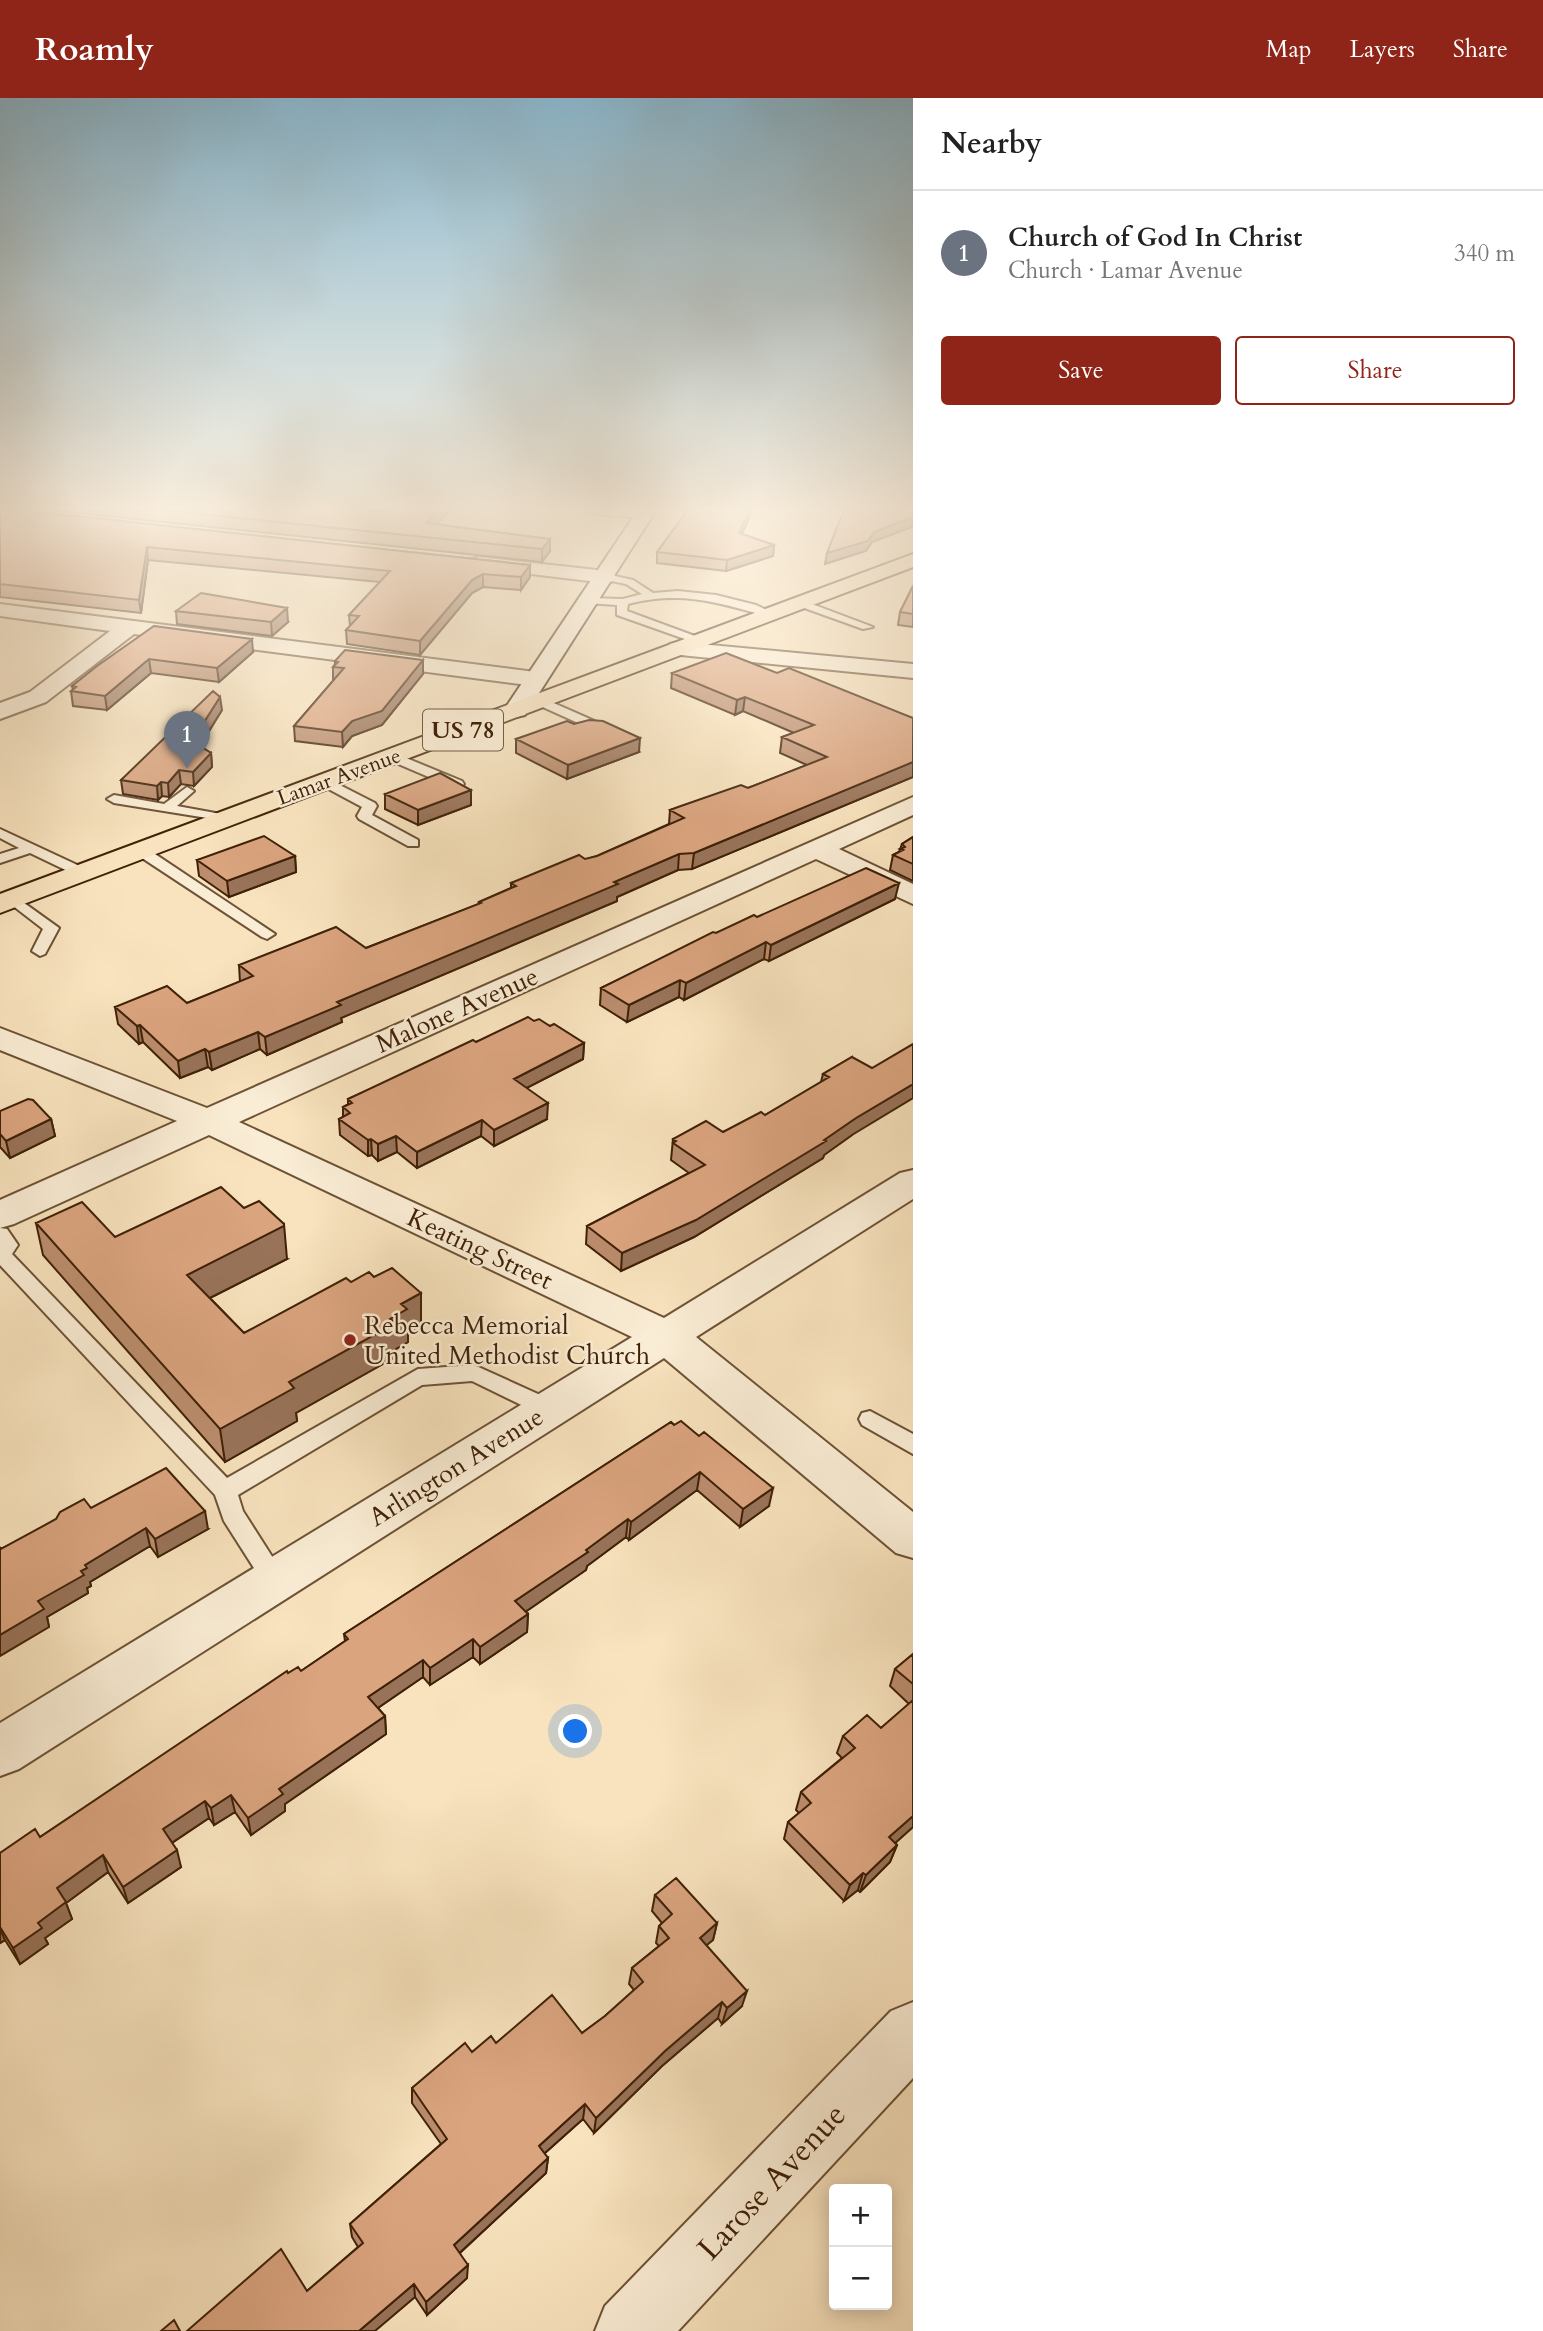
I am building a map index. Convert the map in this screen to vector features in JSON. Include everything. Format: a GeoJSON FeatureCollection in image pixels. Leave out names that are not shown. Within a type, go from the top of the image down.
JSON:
{"type":"FeatureCollection","features":[{"type":"Feature","properties":{"kind":"main road","name":"Lamar Avenue"},"geometry":{"type":"LineString","coordinates":[[7,901],[516,710],[538,690],[689,645],[778,611]]}},
{"type":"Feature","properties":{"kind":"street"},"geometry":{"type":"LineString","coordinates":[[9,611],[538,690],[583,611]]}},
{"type":"Feature","properties":{"kind":"street"},"geometry":{"type":"LineString","coordinates":[[0,712],[38,697],[129,627]]}},
{"type":"Feature","properties":{"kind":"street"},"geometry":{"type":"LineString","coordinates":[[689,645],[913,671]]}},
{"type":"Feature","properties":{"kind":"street","name":"Malone Avenue"},"geometry":{"type":"LineString","coordinates":[[0,1215],[913,805]]}},
{"type":"Feature","properties":{"kind":"street"},"geometry":{"type":"LineString","coordinates":[[818,849],[913,895]]}},
{"type":"Feature","properties":{"kind":"street","name":"Keating Street"},"geometry":{"type":"LineString","coordinates":[[0,1038],[208,1121],[666,1336],[913,1539]]}},
{"type":"Feature","properties":{"kind":"street","name":"Arlington Avenue"},"geometry":{"type":"LineString","coordinates":[[0,1752],[913,1182]]}},
{"type":"Feature","properties":{"kind":"street","name":"Larose Avenue"},"geometry":{"type":"LineString","coordinates":[[630,2331],[913,2033]]}},
{"type":"Feature","properties":{"kind":"lane"},"geometry":{"type":"LineString","coordinates":[[621,611],[689,645]]}},
{"type":"Feature","properties":{"kind":"lane"},"geometry":{"type":"LineString","coordinates":[[763,611],[770,614]]}},
{"type":"Feature","properties":{"kind":"lane"},"geometry":{"type":"LineString","coordinates":[[824,611],[867,626]]}},
{"type":"Feature","properties":{"kind":"lane"},"geometry":{"type":"LineString","coordinates":[[538,690],[602,729]]}},
{"type":"Feature","properties":{"kind":"lane"},"geometry":{"type":"LineString","coordinates":[[394,757],[458,785]]}},
{"type":"Feature","properties":{"kind":"lane"},"geometry":{"type":"LineString","coordinates":[[326,782],[370,806],[364,816],[413,843]]}},
{"type":"Feature","properties":{"kind":"lane"},"geometry":{"type":"LineString","coordinates":[[167,808],[187,791]]}},
{"type":"Feature","properties":{"kind":"lane"},"geometry":{"type":"LineString","coordinates":[[114,799],[227,819]]}},
{"type":"Feature","properties":{"kind":"lane"},"geometry":{"type":"LineString","coordinates":[[0,833],[83,873]]}},
{"type":"Feature","properties":{"kind":"lane"},"geometry":{"type":"LineString","coordinates":[[0,859],[31,848]]}},
{"type":"Feature","properties":{"kind":"lane"},"geometry":{"type":"LineString","coordinates":[[141,851],[267,934]]}},
{"type":"Feature","properties":{"kind":"lane"},"geometry":{"type":"LineString","coordinates":[[7,901],[51,928],[40,951]]}},
{"type":"Feature","properties":{"kind":"lane"},"geometry":{"type":"LineString","coordinates":[[1,1248],[225,1491],[232,1514],[275,1580]]}},
{"type":"Feature","properties":{"kind":"lane"},"geometry":{"type":"LineString","coordinates":[[225,1491],[418,1377],[474,1373],[550,1409]]}},
{"type":"Feature","properties":{"kind":"lane"},"geometry":{"type":"LineString","coordinates":[[870,1419],[913,1445]]}},
{"type":"Feature","properties":{"kind":"building"},"geometry":{"type":"Polygon","coordinates":[[[178,611],[283,611],[271,622],[178,611]]]}},
{"type":"Feature","properties":{"kind":"building"},"geometry":{"type":"Polygon","coordinates":[[[353,611],[445,611],[420,641],[346,630],[359,616],[349,615],[353,611]]]}},
{"type":"Feature","properties":{"kind":"building"},"geometry":{"type":"Polygon","coordinates":[[[154,626],[252,639],[217,668],[149,659],[105,696],[71,691],[76,687],[72,686],[97,666],[154,626]]]}},
{"type":"Feature","properties":{"kind":"building"},"geometry":{"type":"Polygon","coordinates":[[[345,650],[423,660],[382,711],[352,721],[342,732],[294,726],[344,668],[333,667],[345,650]]]}},
{"type":"Feature","properties":{"kind":"building"},"geometry":{"type":"Polygon","coordinates":[[[726,653],[777,673],[789,668],[913,718],[913,762],[694,853],[679,854],[614,882],[618,884],[337,1002],[341,1005],[265,1037],[258,1032],[209,1052],[205,1049],[178,1061],[140,1025],[137,1026],[115,1007],[167,986],[187,1003],[253,976],[239,965],[336,927],[366,948],[481,903],[479,902],[516,886],[511,883],[579,855],[585,859],[597,856],[684,818],[670,810],[741,785],[748,788],[827,757],[782,737],[814,725],[745,697],[737,700],[672,673],[726,653]]]}},
{"type":"Feature","properties":{"kind":"building"},"geometry":{"type":"Polygon","coordinates":[[[213,691],[220,697],[192,741],[211,753],[193,772],[179,770],[168,783],[161,782],[157,786],[121,780],[213,691]]]}},
{"type":"Feature","properties":{"kind":"building"},"geometry":{"type":"Polygon","coordinates":[[[589,720],[603,721],[640,738],[568,765],[516,739],[567,721],[574,724],[589,720]]]}},
{"type":"Feature","properties":{"kind":"building"},"geometry":{"type":"Polygon","coordinates":[[[440,773],[471,790],[418,810],[385,794],[440,773]]]}},
{"type":"Feature","properties":{"kind":"building"},"geometry":{"type":"Polygon","coordinates":[[[264,836],[295,856],[227,881],[197,860],[264,836]]]}},
{"type":"Feature","properties":{"kind":"building"},"geometry":{"type":"Polygon","coordinates":[[[913,837],[913,864],[893,855],[903,850],[900,849],[905,847],[902,844],[913,837]]]}},
{"type":"Feature","properties":{"kind":"building"},"geometry":{"type":"Polygon","coordinates":[[[866,868],[899,883],[771,945],[766,942],[686,983],[680,980],[629,1005],[601,988],[713,932],[754,915],[757,917],[866,868]]]}},
{"type":"Feature","properties":{"kind":"building"},"geometry":{"type":"Polygon","coordinates":[[[528,1017],[534,1021],[539,1019],[550,1026],[554,1024],[584,1043],[514,1079],[548,1103],[494,1130],[482,1120],[417,1152],[396,1136],[378,1144],[368,1140],[339,1119],[350,1113],[343,1107],[352,1103],[348,1099],[528,1017]]]}},
{"type":"Feature","properties":{"kind":"building"},"geometry":{"type":"Polygon","coordinates":[[[913,1044],[913,1084],[696,1220],[622,1253],[587,1226],[705,1165],[673,1143],[676,1141],[673,1139],[706,1121],[723,1132],[761,1112],[765,1115],[829,1077],[823,1074],[852,1057],[872,1068],[913,1044]]]}},
{"type":"Feature","properties":{"kind":"building"},"geometry":{"type":"Polygon","coordinates":[[[28,1099],[33,1100],[51,1119],[6,1141],[0,1134],[0,1111],[28,1099]]]}},
{"type":"Feature","properties":{"kind":"building","name":"Rebecca Memorial United Methodist Church"},"geometry":{"type":"Polygon","coordinates":[[[221,1187],[244,1208],[259,1201],[284,1224],[187,1275],[244,1333],[346,1278],[351,1282],[369,1272],[374,1277],[392,1268],[421,1293],[401,1304],[407,1309],[390,1319],[396,1323],[289,1382],[294,1388],[220,1429],[36,1223],[82,1202],[115,1237],[221,1187]]]}},
{"type":"Feature","properties":{"kind":"building"},"geometry":{"type":"Polygon","coordinates":[[[681,1421],[699,1436],[704,1432],[773,1488],[743,1509],[700,1472],[631,1522],[628,1519],[586,1550],[588,1552],[515,1601],[528,1614],[480,1647],[473,1639],[430,1668],[423,1660],[368,1697],[385,1716],[279,1789],[283,1794],[248,1818],[231,1795],[211,1808],[205,1801],[163,1829],[177,1850],[123,1887],[103,1855],[57,1888],[66,1902],[38,1923],[42,1928],[13,1948],[0,1927],[0,1853],[35,1829],[40,1837],[287,1671],[288,1673],[298,1667],[301,1671],[348,1639],[344,1634],[671,1422],[674,1425],[681,1421]]]}},
{"type":"Feature","properties":{"kind":"building"},"geometry":{"type":"Polygon","coordinates":[[[166,1468],[205,1511],[155,1539],[146,1528],[85,1565],[87,1568],[81,1571],[84,1575],[38,1601],[44,1609],[0,1635],[0,1547],[1,1549],[56,1519],[60,1512],[84,1499],[91,1508],[166,1468]]]}},
{"type":"Feature","properties":{"kind":"building"},"geometry":{"type":"Polygon","coordinates":[[[913,1654],[913,1684],[895,1669],[913,1654]]]}},
{"type":"Feature","properties":{"kind":"building"},"geometry":{"type":"Polygon","coordinates":[[[913,1700],[913,1816],[889,1837],[897,1845],[866,1875],[863,1873],[850,1885],[788,1822],[811,1803],[801,1792],[855,1748],[843,1736],[867,1715],[881,1728],[913,1700]]]}},
{"type":"Feature","properties":{"kind":"building"},"geometry":{"type":"Polygon","coordinates":[[[676,1878],[717,1923],[700,1938],[747,1991],[727,2008],[722,2002],[665,2051],[596,2118],[585,2104],[539,2146],[548,2158],[454,2245],[468,2265],[426,2302],[414,2284],[359,2331],[187,2331],[281,2249],[307,2291],[363,2243],[350,2224],[447,2139],[412,2088],[465,2043],[472,2052],[491,2036],[496,2043],[552,1995],[582,2033],[605,2016],[643,1982],[632,1968],[669,1938],[659,1926],[672,1914],[655,1895],[676,1878]]]}},
{"type":"Feature","properties":{"kind":"building"},"geometry":{"type":"Polygon","coordinates":[[[174,2320],[180,2331],[161,2331],[174,2320]]]}},
{"type":"Feature","properties":{"kind":"place","name":"Church of God In Christ"},"geometry":{"type":"Point","coordinates":[187,769]}},
{"type":"Feature","properties":{"kind":"place","name":"Rebecca Memorial United Methodist Church"},"geometry":{"type":"Point","coordinates":[350,1340]}}]}
